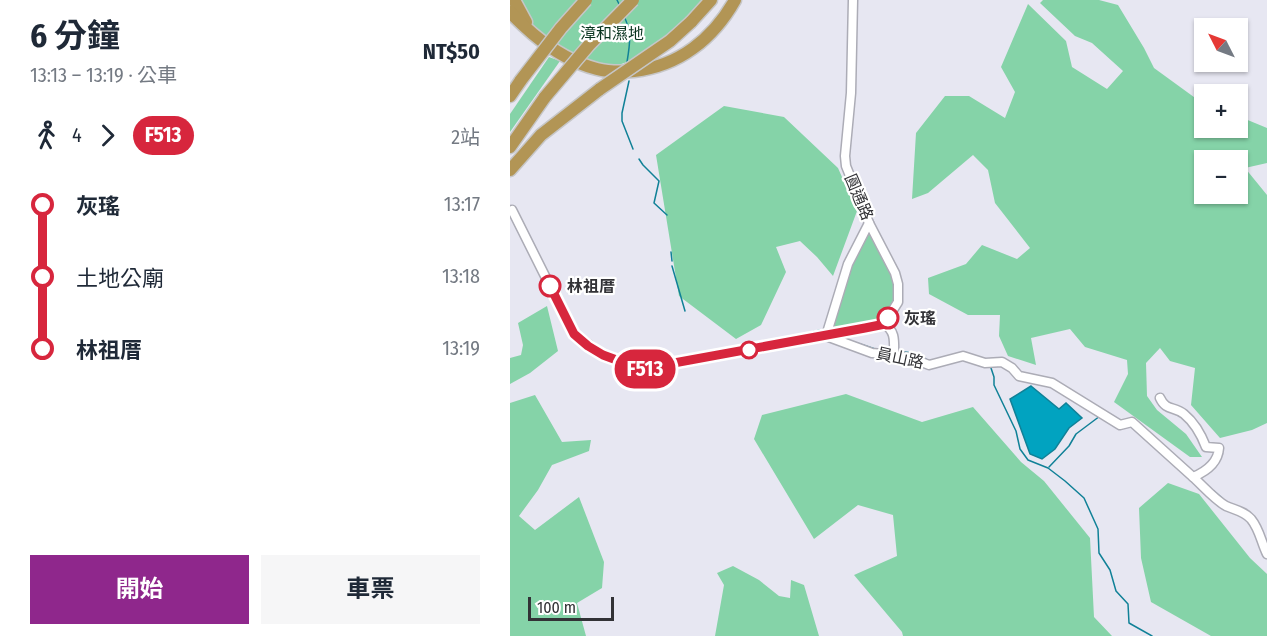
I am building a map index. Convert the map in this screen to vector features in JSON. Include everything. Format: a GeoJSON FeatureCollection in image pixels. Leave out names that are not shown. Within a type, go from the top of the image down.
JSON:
{"type":"FeatureCollection","features":[{"type":"Feature","properties":{"kind":"highway"},"geometry":{"type":"LineString","coordinates":[[514,0],[536,36]]}},
{"type":"Feature","properties":{"kind":"highway"},"geometry":{"type":"LineString","coordinates":[[510,96],[561,28],[586,0]]}},
{"type":"Feature","properties":{"kind":"highway"},"geometry":{"type":"LineString","coordinates":[[510,147],[545,98],[589,45],[633,0]]}},
{"type":"Feature","properties":{"kind":"highway"},"geometry":{"type":"LineString","coordinates":[[510,170],[540,135],[600,89],[670,41],[711,0]]}},
{"type":"Feature","properties":{"kind":"highway"},"geometry":{"type":"LineString","coordinates":[[510,12],[552,49],[576,62],[599,70],[624,72],[644,70],[665,64],[686,54],[700,43],[725,16],[735,0]]}},
{"type":"Feature","properties":{"kind":"street","name":"圓通路"},"geometry":{"type":"LineString","coordinates":[[853,0],[851,93],[846,166],[869,223],[896,273],[898,302],[886,321]]}},
{"type":"Feature","properties":{"kind":"street"},"geometry":{"type":"LineString","coordinates":[[512,210],[574,334],[603,355],[641,369],[826,336],[886,321],[894,333],[894,352]]}},
{"type":"Feature","properties":{"kind":"street"},"geometry":{"type":"LineString","coordinates":[[826,336],[848,264],[869,223]]}},
{"type":"Feature","properties":{"kind":"street","name":"員山路"},"geometry":{"type":"LineString","coordinates":[[826,336],[872,353],[894,352],[929,365],[963,356],[985,363],[1002,362],[1019,376],[1052,383],[1120,425],[1132,422],[1225,505],[1250,518],[1259,532],[1267,554]]}},
{"type":"Feature","properties":{"kind":"street"},"geometry":{"type":"LineString","coordinates":[[1160,398],[1169,408],[1182,412],[1200,433],[1206,447],[1219,448],[1215,461],[1202,473],[1193,477]]}},
{"type":"Feature","properties":{"kind":"green space","name":"漳和濕地"},"geometry":{"type":"Polygon","coordinates":[[[518,0],[706,0],[672,32],[644,53],[616,66],[603,66],[583,60],[549,40],[531,23],[518,0]]]}},
{"type":"Feature","properties":{"kind":"green space"},"geometry":{"type":"Polygon","coordinates":[[[1043,0],[1099,0],[1118,5],[1154,68],[1194,97],[1194,138],[1248,138],[1248,120],[1267,128],[1267,163],[1248,167],[1248,150],[1194,150],[1194,204],[1248,204],[1248,172],[1267,195],[1267,423],[1252,430],[1220,438],[1191,405],[1195,368],[1170,361],[1160,348],[1146,363],[1147,396],[1157,410],[1186,434],[1202,457],[1190,457],[1114,402],[1128,374],[1127,360],[1085,347],[1070,329],[1031,338],[1036,365],[1008,356],[999,336],[1000,315],[968,315],[929,294],[928,278],[966,264],[982,245],[1017,259],[1030,248],[995,203],[988,170],[973,155],[928,193],[912,199],[916,133],[945,96],[969,96],[1005,118],[1015,92],[1001,67],[1028,4],[1066,41],[1072,67],[1107,89],[1123,71],[1092,43],[1075,36],[1040,3],[1043,0]]]}},
{"type":"Feature","properties":{"kind":"green space"},"geometry":{"type":"Polygon","coordinates":[[[549,57],[560,61],[510,132],[510,114],[549,57]]]}},
{"type":"Feature","properties":{"kind":"green space"},"geometry":{"type":"Polygon","coordinates":[[[724,106],[784,117],[838,168],[857,211],[833,276],[800,241],[776,247],[786,272],[761,325],[736,339],[679,296],[656,155],[724,106]]]}},
{"type":"Feature","properties":{"kind":"green space"},"geometry":{"type":"Polygon","coordinates":[[[869,232],[893,274],[895,297],[891,319],[831,331],[852,266],[869,232]]]}},
{"type":"Feature","properties":{"kind":"green space"},"geometry":{"type":"Polygon","coordinates":[[[547,306],[558,351],[530,373],[510,384],[510,358],[521,355],[523,345],[518,323],[547,306]]]}},
{"type":"Feature","properties":{"kind":"green space"},"geometry":{"type":"Polygon","coordinates":[[[846,394],[922,422],[973,407],[1021,462],[1044,481],[1090,538],[1094,617],[1112,636],[903,636],[854,575],[897,556],[893,515],[858,505],[814,539],[754,439],[762,415],[846,394]]]}},
{"type":"Feature","properties":{"kind":"green space"},"geometry":{"type":"Polygon","coordinates":[[[535,395],[562,442],[591,440],[589,451],[552,465],[538,490],[519,516],[535,530],[579,497],[604,562],[602,588],[577,603],[586,636],[510,636],[510,403],[535,395]]]}},
{"type":"Feature","properties":{"kind":"green space"},"geometry":{"type":"Polygon","coordinates":[[[1168,483],[1199,494],[1250,558],[1267,574],[1267,636],[1211,636],[1151,602],[1141,558],[1139,508],[1168,483]]]}},
{"type":"Feature","properties":{"kind":"green space"},"geometry":{"type":"Polygon","coordinates":[[[733,566],[759,580],[779,596],[790,598],[791,580],[804,585],[819,636],[715,636],[724,585],[717,573],[733,566]]]}},
{"type":"Feature","properties":{"kind":"water"},"geometry":{"type":"Polygon","coordinates":[[[1031,386],[1059,409],[1066,403],[1082,418],[1069,428],[1055,449],[1042,459],[1030,454],[1010,399],[1031,386]]]}},
{"type":"Feature","properties":{"kind":"waterway"},"geometry":{"type":"LineString","coordinates":[[617,0],[620,6]]}},
{"type":"Feature","properties":{"kind":"waterway"},"geometry":{"type":"LineString","coordinates":[[624,16],[630,39],[627,62]]}},
{"type":"Feature","properties":{"kind":"waterway"},"geometry":{"type":"LineString","coordinates":[[629,81],[622,121],[633,149]]}},
{"type":"Feature","properties":{"kind":"waterway"},"geometry":{"type":"LineString","coordinates":[[639,159],[659,181],[654,203],[667,215]]}},
{"type":"Feature","properties":{"kind":"waterway"},"geometry":{"type":"LineString","coordinates":[[671,252],[672,261]]}},
{"type":"Feature","properties":{"kind":"waterway"},"geometry":{"type":"LineString","coordinates":[[672,266],[685,311]]}},
{"type":"Feature","properties":{"kind":"waterway"},"geometry":{"type":"LineString","coordinates":[[803,334],[820,330]]}},
{"type":"Feature","properties":{"kind":"waterway"},"geometry":{"type":"LineString","coordinates":[[745,346],[785,338]]}},
{"type":"Feature","properties":{"kind":"waterway"},"geometry":{"type":"LineString","coordinates":[[857,343],[875,349]]}},
{"type":"Feature","properties":{"kind":"waterway"},"geometry":{"type":"LineString","coordinates":[[898,351],[912,353],[926,359]]}},
{"type":"Feature","properties":{"kind":"waterway"},"geometry":{"type":"LineString","coordinates":[[990,365],[994,385],[1016,431],[1020,449],[1028,460],[1048,468],[1084,498],[1098,529],[1099,553],[1110,570],[1116,591],[1128,604],[1129,623],[1152,636]]}},
{"type":"Feature","properties":{"kind":"waterway"},"geometry":{"type":"LineString","coordinates":[[1049,467],[1069,446],[1076,434],[1100,416]]}},
{"type":"Feature","properties":{"kind":"waterway"},"geometry":{"type":"LineString","coordinates":[[1214,491],[1222,498]]}},
{"type":"Feature","properties":{"kind":"bus line","name":"F513"},"geometry":{"type":"LineString","coordinates":[[550,286],[574,334],[603,355],[641,369],[885,324],[888,318]]}},
{"type":"Feature","properties":{"kind":"place","name":"林祖厝"},"geometry":{"type":"Point","coordinates":[550,286]}},
{"type":"Feature","properties":{"kind":"place","name":"灰瑤"},"geometry":{"type":"Point","coordinates":[888,318]}}]}
